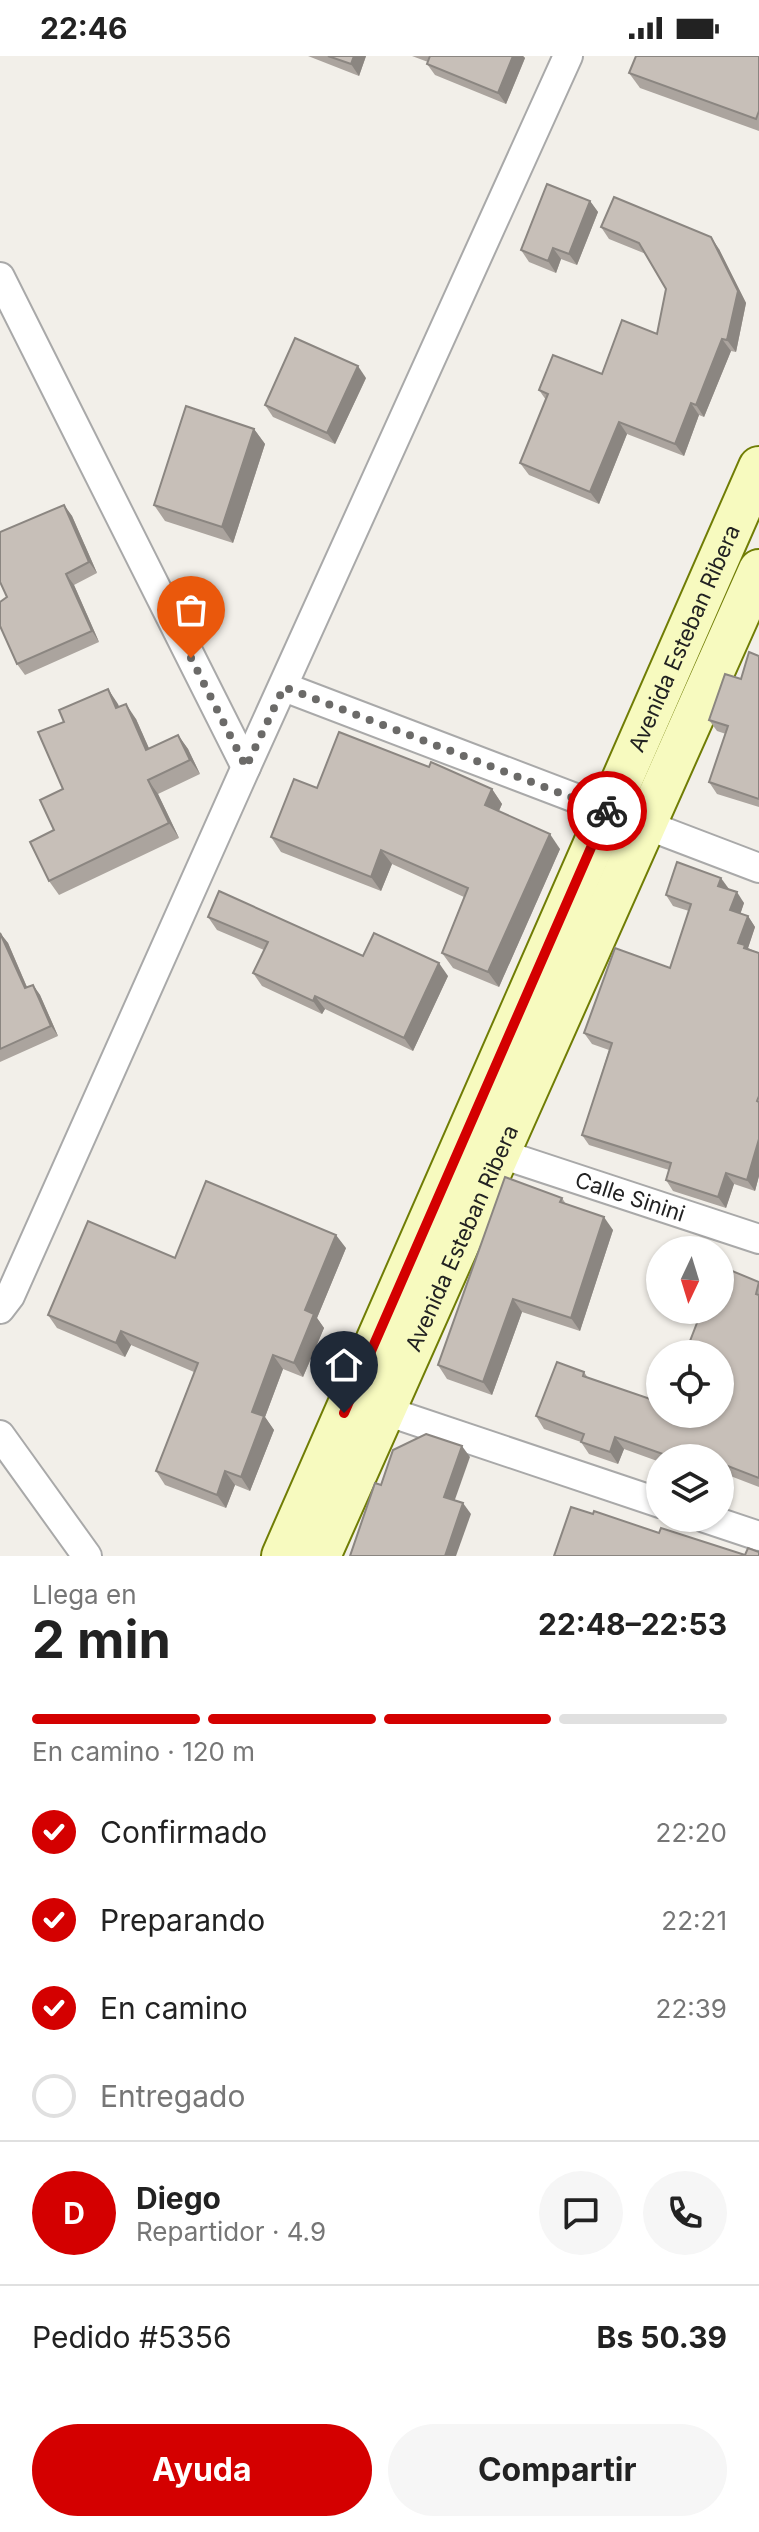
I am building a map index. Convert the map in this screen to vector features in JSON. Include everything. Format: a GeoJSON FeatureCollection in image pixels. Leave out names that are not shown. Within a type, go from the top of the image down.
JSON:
{"type":"FeatureCollection","features":[{"type":"Feature","properties":{"kind":"main road","name":"Avenida Esteban Ribera"},"geometry":{"type":"LineString","coordinates":[[282,1556],[759,467]]}},
{"type":"Feature","properties":{"kind":"main road","name":"Avenida Esteban Ribera"},"geometry":{"type":"LineString","coordinates":[[320,1556],[759,570]]}},
{"type":"Feature","properties":{"kind":"street"},"geometry":{"type":"LineString","coordinates":[[0,1309],[10,1296],[568,56]]}},
{"type":"Feature","properties":{"kind":"street"},"geometry":{"type":"LineString","coordinates":[[0,277],[246,767]]}},
{"type":"Feature","properties":{"kind":"street"},"geometry":{"type":"LineString","coordinates":[[284,687],[759,868]]}},
{"type":"Feature","properties":{"kind":"street","name":"Calle Sinini"},"geometry":{"type":"LineString","coordinates":[[501,1154],[759,1239]]}},
{"type":"Feature","properties":{"kind":"street"},"geometry":{"type":"LineString","coordinates":[[386,1411],[646,1498]]}},
{"type":"Feature","properties":{"kind":"street"},"geometry":{"type":"LineString","coordinates":[[0,1435],[87,1556]]}},
{"type":"Feature","properties":{"kind":"street"},"geometry":{"type":"LineString","coordinates":[[734,1528],[759,1536]]}},
{"type":"Feature","properties":{"kind":"building"},"geometry":{"type":"Polygon","coordinates":[[[328,56],[354,56],[351,64],[328,56]]]}},
{"type":"Feature","properties":{"kind":"building"},"geometry":{"type":"Polygon","coordinates":[[[430,56],[513,56],[498,93],[427,64],[430,56]]]}},
{"type":"Feature","properties":{"kind":"building"},"geometry":{"type":"Polygon","coordinates":[[[636,56],[759,56],[759,111],[756,119],[629,73],[636,56]]]}},
{"type":"Feature","properties":{"kind":"building"},"geometry":{"type":"Polygon","coordinates":[[[547,184],[590,201],[569,254],[553,248],[548,261],[521,250],[547,184]]]}},
{"type":"Feature","properties":{"kind":"building"},"geometry":{"type":"Polygon","coordinates":[[[614,197],[711,237],[738,291],[727,340],[722,339],[696,405],[691,403],[675,444],[619,422],[590,492],[520,463],[548,394],[539,390],[553,355],[602,374],[622,320],[657,334],[666,289],[639,243],[601,227],[614,197]]]}},
{"type":"Feature","properties":{"kind":"building"},"geometry":{"type":"Polygon","coordinates":[[[295,338],[358,366],[327,433],[265,405],[295,338]]]}},
{"type":"Feature","properties":{"kind":"building"},"geometry":{"type":"Polygon","coordinates":[[[186,406],[254,429],[222,527],[154,505],[186,406]]]}},
{"type":"Feature","properties":{"kind":"building"},"geometry":{"type":"Polygon","coordinates":[[[64,505],[89,562],[66,574],[92,631],[17,664],[0,626],[0,602],[7,597],[0,582],[0,532],[64,505]]]}},
{"type":"Feature","properties":{"kind":"building"},"geometry":{"type":"Polygon","coordinates":[[[749,652],[759,656],[759,799],[709,782],[728,726],[709,720],[725,674],[741,679],[749,652]]]}},
{"type":"Feature","properties":{"kind":"building"},"geometry":{"type":"Polygon","coordinates":[[[108,689],[116,708],[126,704],[146,750],[178,735],[190,760],[148,780],[169,823],[49,881],[30,842],[54,830],[40,800],[63,789],[38,732],[64,722],[59,710],[108,689]]]}},
{"type":"Feature","properties":{"kind":"building"},"geometry":{"type":"Polygon","coordinates":[[[339,732],[429,767],[431,762],[492,789],[485,805],[550,834],[488,972],[442,953],[468,888],[381,850],[371,877],[271,837],[294,779],[317,788],[339,732]]]}},
{"type":"Feature","properties":{"kind":"building"},"geometry":{"type":"Polygon","coordinates":[[[677,862],[721,878],[718,886],[737,892],[730,910],[748,916],[738,943],[759,953],[759,1139],[747,1180],[726,1173],[718,1197],[666,1180],[671,1163],[582,1135],[612,1043],[584,1033],[615,948],[670,968],[691,904],[666,895],[677,862]]]}},
{"type":"Feature","properties":{"kind":"building"},"geometry":{"type":"Polygon","coordinates":[[[219,891],[363,956],[374,933],[439,963],[404,1038],[315,996],[313,1001],[253,973],[268,942],[208,917],[219,891]]]}},
{"type":"Feature","properties":{"kind":"building"},"geometry":{"type":"Polygon","coordinates":[[[0,933],[25,988],[33,985],[51,1026],[0,1049],[0,933]]]}},
{"type":"Feature","properties":{"kind":"building"},"geometry":{"type":"Polygon","coordinates":[[[505,1177],[562,1198],[560,1202],[604,1217],[571,1318],[513,1299],[483,1382],[438,1365],[505,1177]]]}},
{"type":"Feature","properties":{"kind":"building"},"geometry":{"type":"Polygon","coordinates":[[[206,1181],[336,1235],[305,1310],[314,1314],[294,1363],[273,1355],[252,1412],[264,1416],[241,1477],[225,1471],[217,1495],[156,1471],[198,1363],[121,1331],[116,1343],[48,1315],[88,1221],[175,1258],[206,1181]]]}},
{"type":"Feature","properties":{"kind":"building"},"geometry":{"type":"Polygon","coordinates":[[[734,1272],[759,1282],[756,1294],[759,1295],[759,1478],[734,1468],[734,1444],[646,1444],[646,1448],[615,1437],[610,1452],[581,1442],[584,1434],[536,1416],[557,1362],[584,1372],[583,1376],[646,1398],[646,1428],[734,1428],[734,1340],[690,1340],[697,1324],[734,1324],[734,1272]]]}},
{"type":"Feature","properties":{"kind":"building"},"geometry":{"type":"Polygon","coordinates":[[[426,1434],[462,1446],[444,1497],[463,1503],[445,1556],[350,1556],[375,1483],[381,1485],[393,1450],[426,1434]]]}},
{"type":"Feature","properties":{"kind":"building"},"geometry":{"type":"Polygon","coordinates":[[[571,1507],[593,1514],[594,1511],[646,1529],[646,1532],[673,1532],[745,1555],[748,1548],[759,1552],[759,1556],[554,1556],[571,1507]]]}},
{"type":"Feature","properties":{"kind":"way so far"},"geometry":{"type":"LineString","coordinates":[[191,658],[246,767],[284,687],[607,811]]}},
{"type":"Feature","properties":{"kind":"route"},"geometry":{"type":"LineString","coordinates":[[344,1413],[607,811]]}}]}
